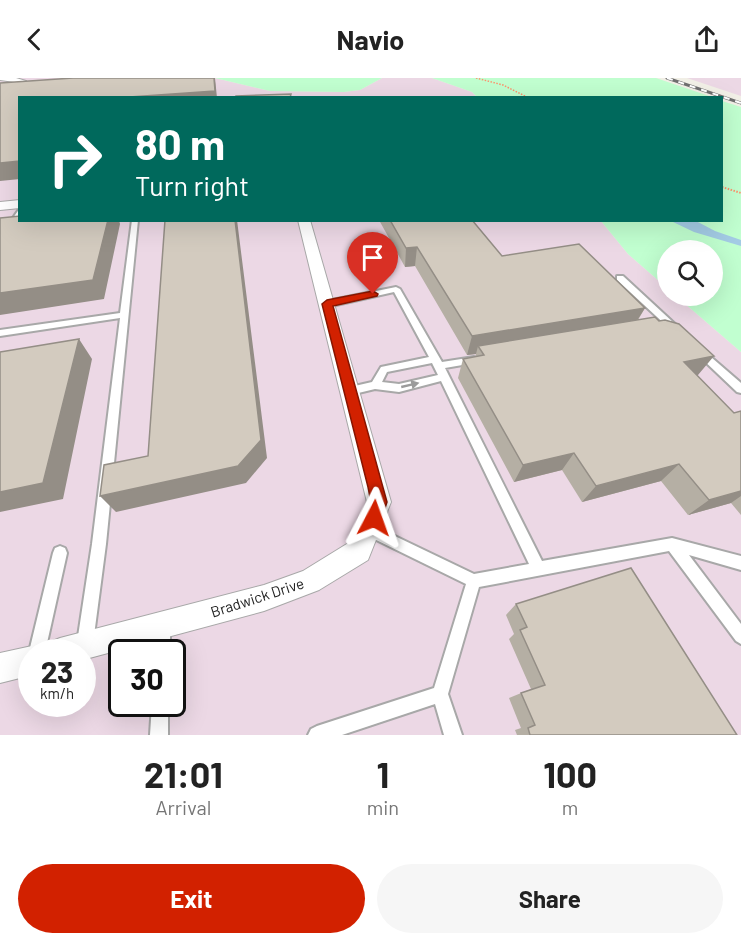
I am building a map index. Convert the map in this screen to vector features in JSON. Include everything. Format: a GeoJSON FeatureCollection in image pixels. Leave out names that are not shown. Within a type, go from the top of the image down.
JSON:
{"type":"FeatureCollection","features":[{"type":"Feature","properties":{"kind":"street"},"geometry":{"type":"LineString","coordinates":[[0,78],[22,81]]}},
{"type":"Feature","properties":{"kind":"street"},"geometry":{"type":"LineString","coordinates":[[0,207],[18,204]]}},
{"type":"Feature","properties":{"kind":"street","name":"Bradwick Drive"},"geometry":{"type":"LineString","coordinates":[[96,643],[264,598],[310,581],[359,551],[379,502],[305,222]]}},
{"type":"Feature","properties":{"kind":"street"},"geometry":{"type":"LineString","coordinates":[[0,668],[18,664]]}},
{"type":"Feature","properties":{"kind":"lane"},"geometry":{"type":"LineString","coordinates":[[0,242],[18,213]]}},
{"type":"Feature","properties":{"kind":"lane"},"geometry":{"type":"LineString","coordinates":[[86,639],[99,544],[135,222]]}},
{"type":"Feature","properties":{"kind":"lane"},"geometry":{"type":"LineString","coordinates":[[620,278],[680,334]]}},
{"type":"Feature","properties":{"kind":"lane"},"geometry":{"type":"LineString","coordinates":[[327,304],[396,289],[437,363],[539,568]]}},
{"type":"Feature","properties":{"kind":"lane"},"geometry":{"type":"LineString","coordinates":[[0,333],[124,315]]}},
{"type":"Feature","properties":{"kind":"lane"},"geometry":{"type":"LineString","coordinates":[[660,328],[672,326]]}},
{"type":"Feature","properties":{"kind":"lane"},"geometry":{"type":"LineString","coordinates":[[689,342],[741,389]]}},
{"type":"Feature","properties":{"kind":"lane"},"geometry":{"type":"LineString","coordinates":[[375,385],[384,369],[485,358]]}},
{"type":"Feature","properties":{"kind":"lane"},"geometry":{"type":"LineString","coordinates":[[350,391],[375,385],[399,388],[444,377]]}},
{"type":"Feature","properties":{"kind":"lane"},"geometry":{"type":"LineString","coordinates":[[369,530],[474,581],[672,544],[741,563]]}},
{"type":"Feature","properties":{"kind":"lane"},"geometry":{"type":"LineString","coordinates":[[672,544],[741,636]]}},
{"type":"Feature","properties":{"kind":"lane"},"geometry":{"type":"LineString","coordinates":[[40,639],[60,553]]}},
{"type":"Feature","properties":{"kind":"lane"},"geometry":{"type":"LineString","coordinates":[[453,735],[440,694],[474,581]]}},
{"type":"Feature","properties":{"kind":"lane"},"geometry":{"type":"LineString","coordinates":[[163,639],[164,625]]}},
{"type":"Feature","properties":{"kind":"lane"},"geometry":{"type":"LineString","coordinates":[[316,735],[440,694]]}},
{"type":"Feature","properties":{"kind":"lane"},"geometry":{"type":"LineString","coordinates":[[159,735],[160,717]]}},
{"type":"Feature","properties":{"kind":"path"},"geometry":{"type":"LineString","coordinates":[[476,78],[503,85],[525,96]]}},
{"type":"Feature","properties":{"kind":"path"},"geometry":{"type":"LineString","coordinates":[[723,187],[741,193]]}},
{"type":"Feature","properties":{"kind":"shaded area"},"geometry":{"type":"Polygon","coordinates":[[[0,78],[215,78],[270,91],[344,92],[360,90],[382,78],[432,78],[472,92],[476,96],[18,96],[18,222],[602,222],[628,254],[657,279],[657,306],[688,306],[741,352],[741,735],[0,735],[0,78]]]}},
{"type":"Feature","properties":{"kind":"shaded area"},"geometry":{"type":"Polygon","coordinates":[[[687,78],[741,78],[741,96],[687,78]]]}},
{"type":"Feature","properties":{"kind":"green space"},"geometry":{"type":"Polygon","coordinates":[[[215,78],[382,78],[360,90],[344,92],[270,91],[215,78]]]}},
{"type":"Feature","properties":{"kind":"green space"},"geometry":{"type":"Polygon","coordinates":[[[432,78],[656,78],[709,96],[476,96],[472,92],[432,78]]]}},
{"type":"Feature","properties":{"kind":"green space"},"geometry":{"type":"Polygon","coordinates":[[[723,101],[741,107],[741,352],[688,306],[723,306],[723,240],[657,240],[657,279],[628,254],[602,222],[723,222],[723,101]]]}},
{"type":"Feature","properties":{"kind":"water"},"geometry":{"type":"Polygon","coordinates":[[[673,222],[698,222],[741,240],[741,246],[694,232],[673,222]]]}},
{"type":"Feature","properties":{"kind":"building"},"geometry":{"type":"Polygon","coordinates":[[[73,78],[214,78],[215,91],[145,96],[18,96],[18,161],[0,163],[0,83],[73,78]]]}},
{"type":"Feature","properties":{"kind":"building"},"geometry":{"type":"Polygon","coordinates":[[[291,94],[290,96],[236,96],[291,94]]]}},
{"type":"Feature","properties":{"kind":"building"},"geometry":{"type":"Polygon","coordinates":[[[18,216],[18,222],[108,222],[93,280],[0,293],[0,218],[18,216]]]}},
{"type":"Feature","properties":{"kind":"building"},"geometry":{"type":"Polygon","coordinates":[[[165,222],[235,222],[261,440],[238,466],[100,496],[104,465],[148,456],[165,222]]]}},
{"type":"Feature","properties":{"kind":"building"},"geometry":{"type":"Polygon","coordinates":[[[391,222],[474,222],[502,256],[579,244],[645,308],[472,336],[417,247],[406,248],[391,222]]]}},
{"type":"Feature","properties":{"kind":"building"},"geometry":{"type":"Polygon","coordinates":[[[655,317],[659,321],[665,320],[679,324],[714,356],[684,362],[734,413],[741,411],[741,491],[709,500],[679,464],[596,486],[574,453],[523,465],[463,359],[484,355],[478,346],[655,317]]]}},
{"type":"Feature","properties":{"kind":"building"},"geometry":{"type":"Polygon","coordinates":[[[79,339],[43,483],[0,492],[0,352],[79,339]]]}},
{"type":"Feature","properties":{"kind":"building"},"geometry":{"type":"Polygon","coordinates":[[[631,568],[737,735],[530,735],[528,728],[535,725],[521,693],[545,685],[520,630],[527,627],[516,604],[631,568]]]}},
{"type":"Feature","properties":{"kind":"railway"},"geometry":{"type":"LineString","coordinates":[[667,78],[720,96]]}},
{"type":"Feature","properties":{"kind":"railway"},"geometry":{"type":"LineString","coordinates":[[723,97],[741,103]]}},
{"type":"Feature","properties":{"kind":"route"},"geometry":{"type":"LineString","coordinates":[[373,294],[327,304],[376,487],[379,502],[374,518]]}}]}
